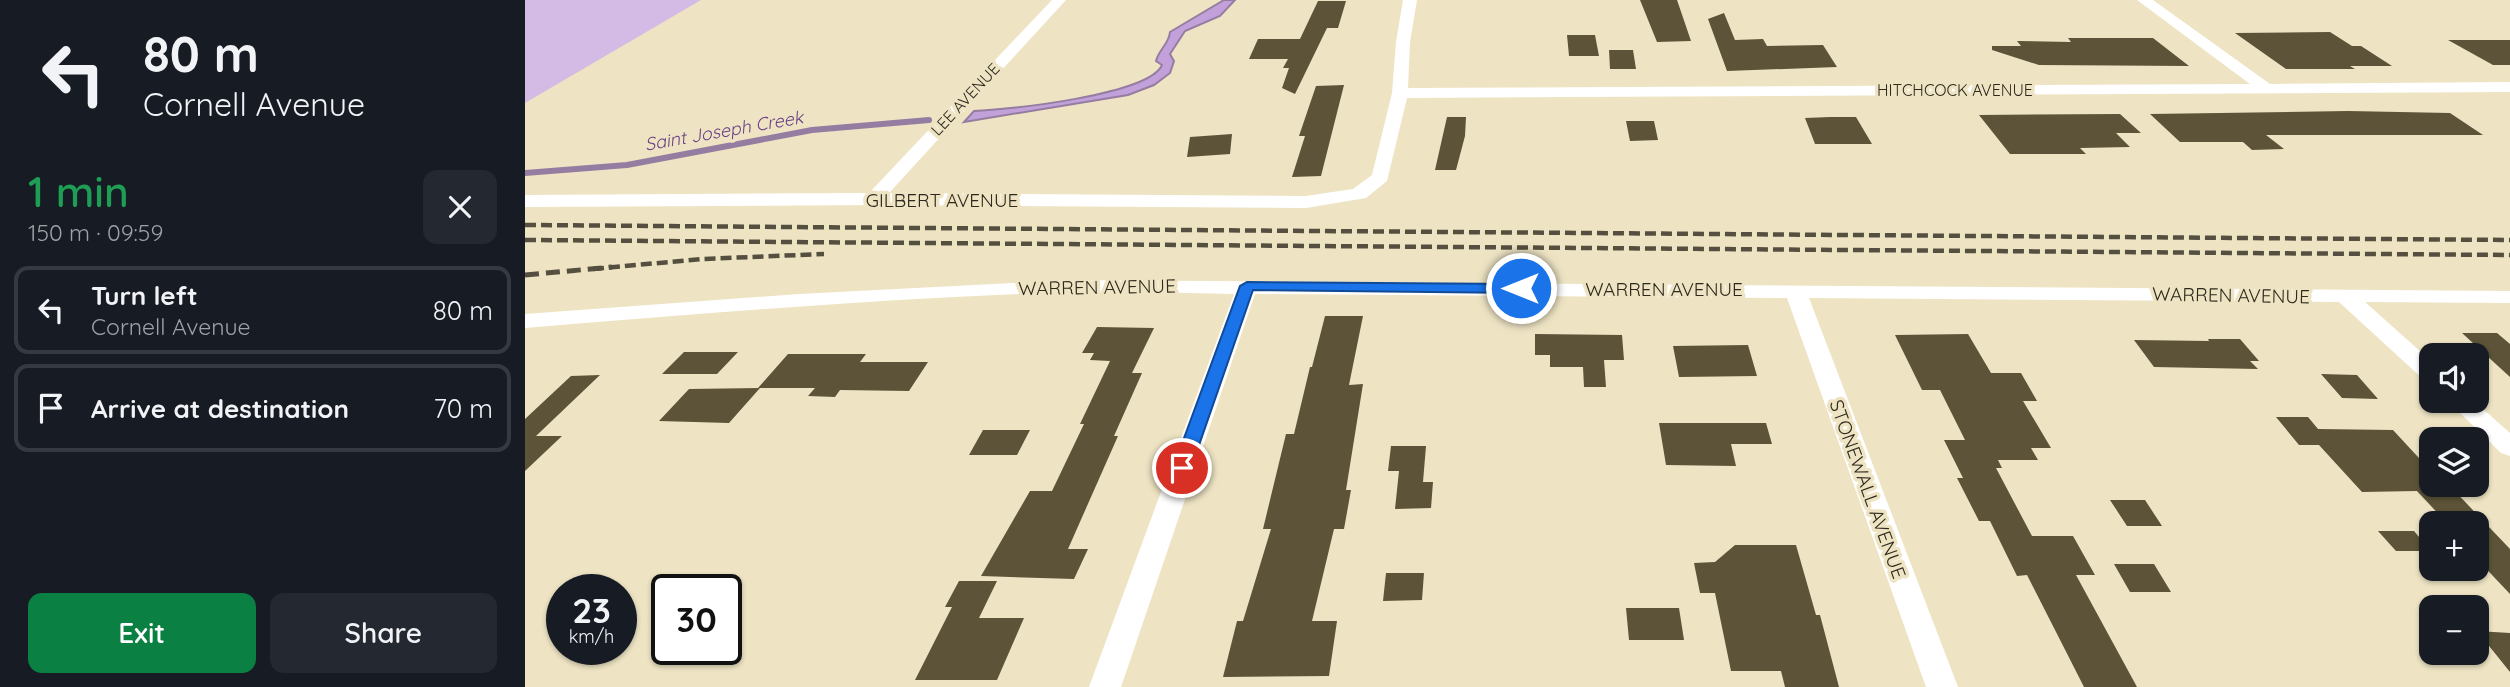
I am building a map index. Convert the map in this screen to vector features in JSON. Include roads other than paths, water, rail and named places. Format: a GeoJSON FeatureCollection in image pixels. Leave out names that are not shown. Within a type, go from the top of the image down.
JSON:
{"type":"FeatureCollection","features":[{"type":"Feature","properties":{"kind":"street","name":"LEE AVENUE"},"geometry":{"type":"LineString","coordinates":[[874,200],[942,123],[1059,0]]}},
{"type":"Feature","properties":{"kind":"street"},"geometry":{"type":"LineString","coordinates":[[1400,93],[1403,42],[1410,0]]}},
{"type":"Feature","properties":{"kind":"street"},"geometry":{"type":"LineString","coordinates":[[2144,0],[2266,88]]}},
{"type":"Feature","properties":{"kind":"street","name":"HITCHCOCK AVENUE"},"geometry":{"type":"LineString","coordinates":[[1400,93],[2510,87]]}},
{"type":"Feature","properties":{"kind":"street","name":"GILBERT AVENUE"},"geometry":{"type":"LineString","coordinates":[[525,201],[1306,202],[1359,194],[1381,177],[1400,93]]}},
{"type":"Feature","properties":{"kind":"street","name":"WARREN AVENUE"},"geometry":{"type":"LineString","coordinates":[[525,321],[945,290],[1073,286],[2510,297]]}},
{"type":"Feature","properties":{"kind":"street"},"geometry":{"type":"LineString","coordinates":[[1105,687],[1247,286]]}},
{"type":"Feature","properties":{"kind":"street","name":"STONEWALL AVENUE"},"geometry":{"type":"LineString","coordinates":[[1795,290],[1942,687]]}},
{"type":"Feature","properties":{"kind":"street"},"geometry":{"type":"LineString","coordinates":[[2346,296],[2419,363]]}},
{"type":"Feature","properties":{"kind":"street"},"geometry":{"type":"LineString","coordinates":[[2473,413],[2510,447]]}},
{"type":"Feature","properties":{"kind":"waterway","name":"Saint Joseph Creek"},"geometry":{"type":"LineString","coordinates":[[525,173],[627,165],[812,130],[929,120]]}},
{"type":"Feature","properties":{"kind":"railway"},"geometry":{"type":"LineString","coordinates":[[525,225],[2510,240]]}},
{"type":"Feature","properties":{"kind":"railway"},"geometry":{"type":"LineString","coordinates":[[525,240],[2510,255]]}},
{"type":"Feature","properties":{"kind":"railway"},"geometry":{"type":"LineString","coordinates":[[593,269],[702,259],[824,254]]}},
{"type":"Feature","properties":{"kind":"railway"},"geometry":{"type":"LineString","coordinates":[[525,275],[612,267]]}}]}
